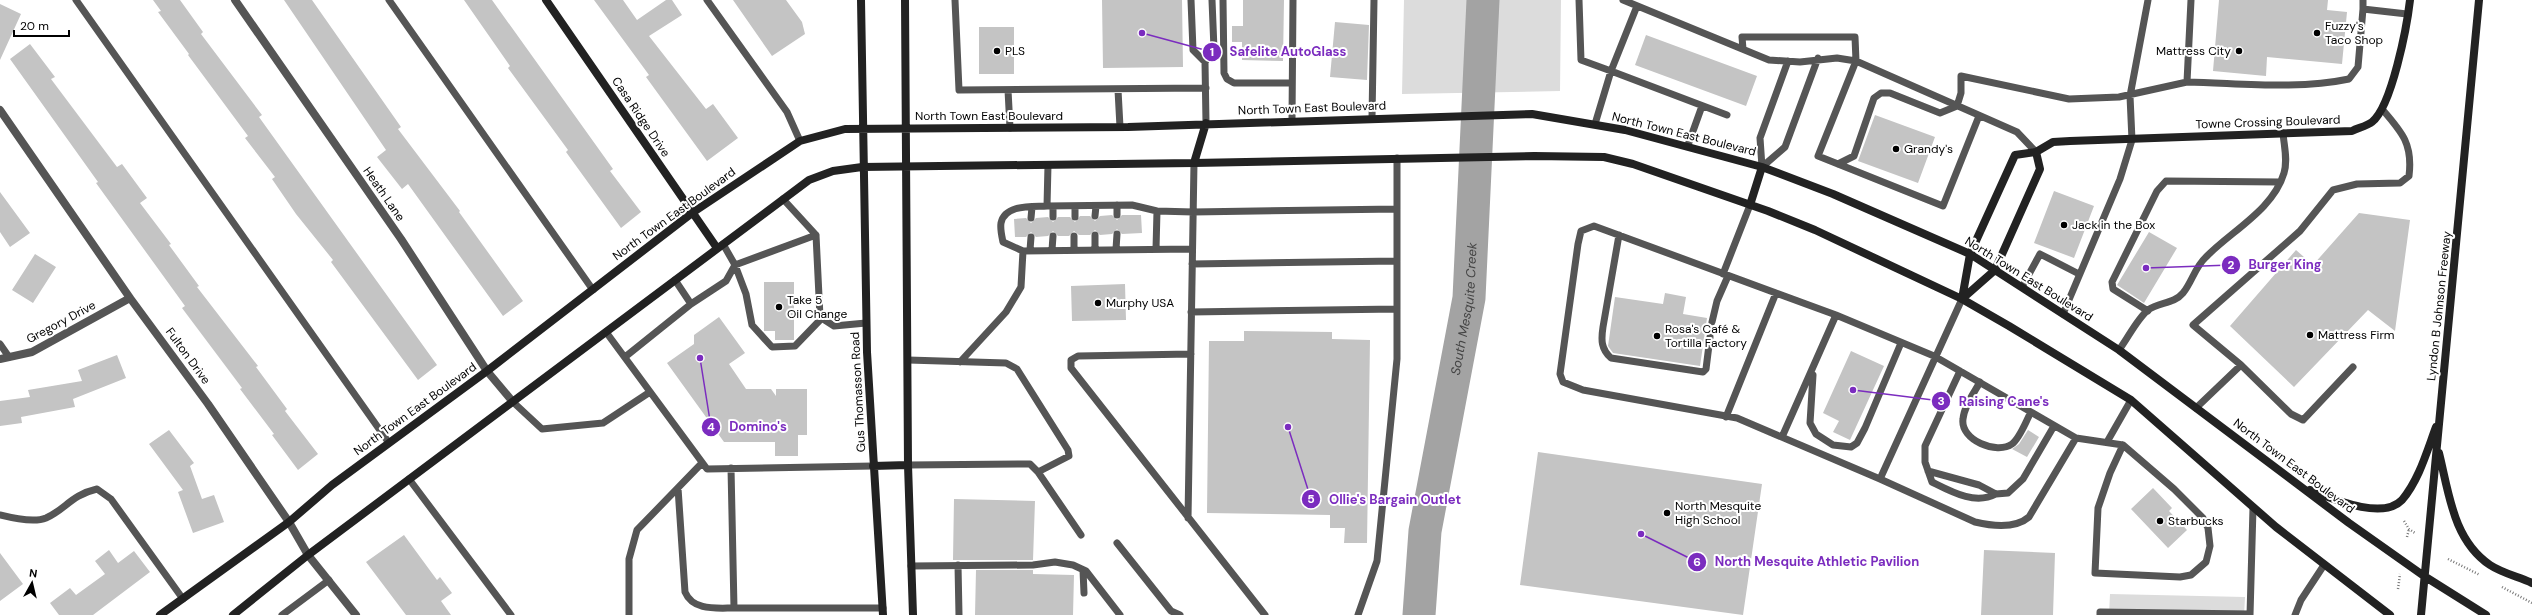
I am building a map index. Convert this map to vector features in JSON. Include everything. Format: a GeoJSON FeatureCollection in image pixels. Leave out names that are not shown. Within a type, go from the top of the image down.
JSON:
{"type":"FeatureCollection","features":[{"type":"Feature","properties":{"kind":"main road","name":"Casa Ridge Drive"},"geometry":{"type":"LineString","coordinates":[[546,0],[692,213],[720,246]]}},
{"type":"Feature","properties":{"kind":"main road","name":"Gus Thomasson Road"},"geometry":{"type":"LineString","coordinates":[[861,0],[862,167],[866,323],[873,466],[883,611]]}},
{"type":"Feature","properties":{"kind":"main road"},"geometry":{"type":"LineString","coordinates":[[905,0],[908,465],[910,566],[913,615]]}},
{"type":"Feature","properties":{"kind":"main road","name":"Towne Crossing Boulevard"},"geometry":{"type":"LineString","coordinates":[[1962,299],[1970,254],[2015,155],[2036,152],[2053,142],[2352,131],[2372,122],[2382,109],[2391,86],[2410,0]]}},
{"type":"Feature","properties":{"kind":"main road","name":"Lyndon B Johnson Freeway"},"geometry":{"type":"LineString","coordinates":[[2421,615],[2479,0]]}},
{"type":"Feature","properties":{"kind":"main road","name":"North Town East Boulevard"},"geometry":{"type":"LineString","coordinates":[[160,615],[289,522],[332,485],[487,371],[692,213],[800,140],[822,133],[845,129],[1120,126],[1532,114],[1595,124],[1688,145],[1762,166],[1833,194],[1970,254],[2119,350],[2300,486],[2424,576],[2486,615]]}},
{"type":"Feature","properties":{"kind":"main road"},"geometry":{"type":"LineString","coordinates":[[1194,163],[1206,124]]}},
{"type":"Feature","properties":{"kind":"main road"},"geometry":{"type":"LineString","coordinates":[[1962,299],[1995,270],[2040,169],[2036,152]]}},
{"type":"Feature","properties":{"kind":"main road"},"geometry":{"type":"LineString","coordinates":[[233,615],[308,555],[720,246],[809,180],[833,170],[862,167],[1194,163],[1534,156],[1604,157],[1660,172],[1815,230],[1962,299],[2131,400],[2253,508],[2324,565],[2390,615]]}},
{"type":"Feature","properties":{"kind":"main road"},"geometry":{"type":"LineString","coordinates":[[1750,205],[1762,166]]}},
{"type":"Feature","properties":{"kind":"main road"},"geometry":{"type":"LineString","coordinates":[[2300,486],[2359,507],[2373,508],[2396,504],[2401,500],[2417,476],[2440,418]]}},
{"type":"Feature","properties":{"kind":"main road"},"geometry":{"type":"LineString","coordinates":[[2437,447],[2457,523],[2469,545],[2490,565],[2532,583]]}},
{"type":"Feature","properties":{"kind":"main road"},"geometry":{"type":"LineString","coordinates":[[873,466],[908,465]]}},
{"type":"Feature","properties":{"kind":"street","name":"Heath Lane"},"geometry":{"type":"LineString","coordinates":[[235,0],[401,239],[487,371],[513,402]]}},
{"type":"Feature","properties":{"kind":"street","name":"Fulton Drive"},"geometry":{"type":"LineString","coordinates":[[0,110],[130,298],[208,404],[289,522],[308,555],[356,615]]}},
{"type":"Feature","properties":{"kind":"street","name":"Gregory Drive"},"geometry":{"type":"LineString","coordinates":[[0,359],[32,352],[130,298]]}},
{"type":"Feature","properties":{"kind":"lane"},"geometry":{"type":"LineString","coordinates":[[76,0],[389,443]]}},
{"type":"Feature","properties":{"kind":"lane"},"geometry":{"type":"LineString","coordinates":[[389,0],[593,290]]}},
{"type":"Feature","properties":{"kind":"lane"},"geometry":{"type":"LineString","coordinates":[[707,0],[787,112],[800,140]]}},
{"type":"Feature","properties":{"kind":"lane"},"geometry":{"type":"LineString","coordinates":[[955,0],[959,90],[1118,90],[1206,88]]}},
{"type":"Feature","properties":{"kind":"lane"},"geometry":{"type":"LineString","coordinates":[[1191,0],[1193,50],[1205,62]]}},
{"type":"Feature","properties":{"kind":"lane"},"geometry":{"type":"LineString","coordinates":[[1206,124],[1205,62],[1214,49],[1212,0]]}},
{"type":"Feature","properties":{"kind":"lane"},"geometry":{"type":"LineString","coordinates":[[1223,0],[1224,73],[1227,79],[1234,83],[1292,83]]}},
{"type":"Feature","properties":{"kind":"lane"},"geometry":{"type":"LineString","coordinates":[[1292,0],[1292,120]]}},
{"type":"Feature","properties":{"kind":"lane"},"geometry":{"type":"LineString","coordinates":[[1372,118],[1374,0]]}},
{"type":"Feature","properties":{"kind":"lane"},"geometry":{"type":"LineString","coordinates":[[1579,0],[1581,60],[1611,70],[1727,115]]}},
{"type":"Feature","properties":{"kind":"lane"},"geometry":{"type":"LineString","coordinates":[[1623,0],[1769,60],[1788,61],[1818,58],[1856,61],[2017,132],[2036,152]]}},
{"type":"Feature","properties":{"kind":"lane"},"geometry":{"type":"LineString","coordinates":[[2063,314],[2120,179],[2132,140],[2130,96],[2148,0]]}},
{"type":"Feature","properties":{"kind":"lane"},"geometry":{"type":"LineString","coordinates":[[2187,82],[2191,0]]}},
{"type":"Feature","properties":{"kind":"lane"},"geometry":{"type":"LineString","coordinates":[[1957,106],[1961,93],[1961,76],[2069,99],[2130,96],[2187,82],[2277,84],[2333,82],[2349,79],[2358,67],[2363,0]]}},
{"type":"Feature","properties":{"kind":"lane"},"geometry":{"type":"LineString","coordinates":[[1595,124],[1611,70],[1637,6]]}},
{"type":"Feature","properties":{"kind":"lane"},"geometry":{"type":"LineString","coordinates":[[2363,9],[2407,14]]}},
{"type":"Feature","properties":{"kind":"lane"},"geometry":{"type":"LineString","coordinates":[[1743,49],[1742,37],[1855,37],[1856,61],[1818,156],[1943,206],[1979,116]]}},
{"type":"Feature","properties":{"kind":"lane"},"geometry":{"type":"LineString","coordinates":[[1762,166],[1785,148],[1818,58]]}},
{"type":"Feature","properties":{"kind":"lane"},"geometry":{"type":"LineString","coordinates":[[1762,166],[1760,138],[1788,61]]}},
{"type":"Feature","properties":{"kind":"lane"},"geometry":{"type":"LineString","coordinates":[[1008,90],[1010,128]]}},
{"type":"Feature","properties":{"kind":"lane"},"geometry":{"type":"LineString","coordinates":[[1118,90],[1120,126]]}},
{"type":"Feature","properties":{"kind":"lane"},"geometry":{"type":"LineString","coordinates":[[1838,164],[1854,156],[1874,98],[1881,93],[1890,94],[1940,113],[1957,106]]}},
{"type":"Feature","properties":{"kind":"lane"},"geometry":{"type":"LineString","coordinates":[[1688,145],[1702,106]]}},
{"type":"Feature","properties":{"kind":"lane"},"geometry":{"type":"LineString","coordinates":[[2353,367],[2303,420],[2291,414],[2241,365],[2193,325],[2300,231],[2333,190],[2357,184],[2400,183],[2409,176],[2411,159],[2404,135],[2382,109]]}},
{"type":"Feature","properties":{"kind":"lane"},"geometry":{"type":"LineString","coordinates":[[2119,350],[2148,311],[2174,300],[2183,293],[2196,268],[2205,257],[2255,215],[2280,182],[2286,161],[2283,133]]}},
{"type":"Feature","properties":{"kind":"lane"},"geometry":{"type":"LineString","coordinates":[[1358,615],[1377,561],[1397,359],[1397,158]]}},
{"type":"Feature","properties":{"kind":"lane"},"geometry":{"type":"LineString","coordinates":[[1188,518],[1194,163]]}},
{"type":"Feature","properties":{"kind":"lane"},"geometry":{"type":"LineString","coordinates":[[1048,165],[1050,206],[1053,217]]}},
{"type":"Feature","properties":{"kind":"lane"},"geometry":{"type":"LineString","coordinates":[[2148,311],[2113,289],[2112,282],[2157,191],[2166,181],[2280,182]]}},
{"type":"Feature","properties":{"kind":"lane"},"geometry":{"type":"LineString","coordinates":[[720,246],[735,265],[746,294],[752,325],[772,347],[795,346],[822,318],[816,235],[784,199]]}},
{"type":"Feature","properties":{"kind":"lane"},"geometry":{"type":"LineString","coordinates":[[1117,205],[1117,215]]}},
{"type":"Feature","properties":{"kind":"lane"},"geometry":{"type":"LineString","coordinates":[[1192,249],[1027,250],[1003,242],[1001,223],[1007,213],[1020,207],[1032,206],[1132,205],[1157,212],[1397,209]]}},
{"type":"Feature","properties":{"kind":"lane"},"geometry":{"type":"LineString","coordinates":[[1712,322],[1725,275],[1750,205]]}},
{"type":"Feature","properties":{"kind":"lane"},"geometry":{"type":"LineString","coordinates":[[1031,218],[1032,206]]}},
{"type":"Feature","properties":{"kind":"lane"},"geometry":{"type":"LineString","coordinates":[[1075,206],[1075,217]]}},
{"type":"Feature","properties":{"kind":"lane"},"geometry":{"type":"LineString","coordinates":[[1095,216],[1096,206]]}},
{"type":"Feature","properties":{"kind":"lane"},"geometry":{"type":"LineString","coordinates":[[1156,249],[1157,212]]}},
{"type":"Feature","properties":{"kind":"lane"},"geometry":{"type":"LineString","coordinates":[[2076,438],[2029,517],[2016,524],[1987,525],[1975,522],[1880,479],[1737,418],[1583,390],[1563,382],[1560,374],[1581,231],[1594,226],[1836,315],[1934,356],[2076,438],[2107,442],[2123,446],[2174,489],[2203,518],[2208,528],[2209,555],[2201,568],[2191,575],[2094,573],[2098,508],[2110,473],[2123,446]]}},
{"type":"Feature","properties":{"kind":"lane"},"geometry":{"type":"LineString","coordinates":[[1116,249],[1117,234]]}},
{"type":"Feature","properties":{"kind":"lane"},"geometry":{"type":"LineString","coordinates":[[625,357],[691,304],[726,281],[735,265],[816,235]]}},
{"type":"Feature","properties":{"kind":"lane"},"geometry":{"type":"LineString","coordinates":[[1095,235],[1095,249]]}},
{"type":"Feature","properties":{"kind":"lane"},"geometry":{"type":"LineString","coordinates":[[1619,235],[1601,342],[1605,352],[1611,358],[1703,372],[1706,369],[1710,337]]}},
{"type":"Feature","properties":{"kind":"lane"},"geometry":{"type":"LineString","coordinates":[[1052,250],[1053,236]]}},
{"type":"Feature","properties":{"kind":"lane"},"geometry":{"type":"LineString","coordinates":[[1074,236],[1074,250]]}},
{"type":"Feature","properties":{"kind":"lane"},"geometry":{"type":"LineString","coordinates":[[960,362],[1006,312],[1021,288],[1030,237]]}},
{"type":"Feature","properties":{"kind":"lane"},"geometry":{"type":"LineString","coordinates":[[2022,287],[2040,254],[2079,274]]}},
{"type":"Feature","properties":{"kind":"lane"},"geometry":{"type":"LineString","coordinates":[[1192,264],[1397,261]]}},
{"type":"Feature","properties":{"kind":"lane"},"geometry":{"type":"LineString","coordinates":[[675,280],[691,304]]}},
{"type":"Feature","properties":{"kind":"lane"},"geometry":{"type":"LineString","coordinates":[[1726,416],[1776,293]]}},
{"type":"Feature","properties":{"kind":"lane"},"geometry":{"type":"LineString","coordinates":[[1880,479],[1934,356],[1962,299]]}},
{"type":"Feature","properties":{"kind":"lane"},"geometry":{"type":"LineString","coordinates":[[1191,312],[1397,309]]}},
{"type":"Feature","properties":{"kind":"lane"},"geometry":{"type":"LineString","coordinates":[[1782,437],[1836,315]]}},
{"type":"Feature","properties":{"kind":"lane"},"geometry":{"type":"LineString","coordinates":[[822,318],[834,326],[866,323]]}},
{"type":"Feature","properties":{"kind":"lane"},"geometry":{"type":"LineString","coordinates":[[606,332],[707,469],[873,466]]}},
{"type":"Feature","properties":{"kind":"lane"},"geometry":{"type":"LineString","coordinates":[[1814,367],[1810,423],[1816,434],[1823,439],[1833,444],[1851,447],[1857,443],[1865,428],[1901,343]]}},
{"type":"Feature","properties":{"kind":"lane"},"geometry":{"type":"LineString","coordinates":[[0,344],[9,357]]}},
{"type":"Feature","properties":{"kind":"lane"},"geometry":{"type":"LineString","coordinates":[[1190,354],[1078,356],[1071,360],[1072,368],[1265,615]]}},
{"type":"Feature","properties":{"kind":"lane"},"geometry":{"type":"LineString","coordinates":[[908,360],[1006,362],[1017,369],[1068,450],[1069,456],[1038,472]]}},
{"type":"Feature","properties":{"kind":"lane"},"geometry":{"type":"LineString","coordinates":[[2196,408],[2241,365]]}},
{"type":"Feature","properties":{"kind":"lane"},"geometry":{"type":"LineString","coordinates":[[1960,371],[1925,446],[1925,462],[1932,482],[1957,495],[1986,499],[1996,494]]}},
{"type":"Feature","properties":{"kind":"lane"},"geometry":{"type":"LineString","coordinates":[[1980,382],[1963,419],[1963,426],[1973,438],[1990,447],[2006,448],[2014,443],[2031,412]]}},
{"type":"Feature","properties":{"kind":"lane"},"geometry":{"type":"LineString","coordinates":[[513,402],[542,428],[603,423],[650,392]]}},
{"type":"Feature","properties":{"kind":"lane"},"geometry":{"type":"LineString","coordinates":[[2107,442],[2131,400]]}},
{"type":"Feature","properties":{"kind":"lane"},"geometry":{"type":"LineString","coordinates":[[1928,471],[1979,485],[1996,494],[2002,495],[2015,489],[2023,479],[2054,426]]}},
{"type":"Feature","properties":{"kind":"lane"},"geometry":{"type":"LineString","coordinates":[[630,615],[629,559],[637,530],[702,463]]}},
{"type":"Feature","properties":{"kind":"lane"},"geometry":{"type":"LineString","coordinates":[[908,465],[1030,464],[1038,472],[1082,535]]}},
{"type":"Feature","properties":{"kind":"lane"},"geometry":{"type":"LineString","coordinates":[[730,468],[734,608]]}},
{"type":"Feature","properties":{"kind":"lane"},"geometry":{"type":"LineString","coordinates":[[409,479],[511,615]]}},
{"type":"Feature","properties":{"kind":"lane"},"geometry":{"type":"LineString","coordinates":[[678,488],[685,592],[688,599],[705,608],[883,611]]}},
{"type":"Feature","properties":{"kind":"lane"},"geometry":{"type":"LineString","coordinates":[[0,515],[24,519],[45,518],[81,493],[97,490],[111,499],[183,599]]}},
{"type":"Feature","properties":{"kind":"lane"},"geometry":{"type":"LineString","coordinates":[[2100,615],[2100,612],[2145,614],[2250,614],[2253,508]]}},
{"type":"Feature","properties":{"kind":"lane"},"geometry":{"type":"LineString","coordinates":[[1117,543],[1171,611],[1180,615]]}},
{"type":"Feature","properties":{"kind":"lane"},"geometry":{"type":"LineString","coordinates":[[910,566],[958,564],[1033,565],[1055,562],[1073,565],[1083,570],[1120,615]]}},
{"type":"Feature","properties":{"kind":"lane"},"geometry":{"type":"LineString","coordinates":[[958,564],[959,615]]}},
{"type":"Feature","properties":{"kind":"lane"},"geometry":{"type":"LineString","coordinates":[[2295,615],[2301,600],[2324,565]]}},
{"type":"Feature","properties":{"kind":"lane"},"geometry":{"type":"LineString","coordinates":[[1083,570],[1084,593]]}},
{"type":"Feature","properties":{"kind":"lane"},"geometry":{"type":"LineString","coordinates":[[282,615],[329,580]]}},
{"type":"Feature","properties":{"kind":"path"},"geometry":{"type":"LineString","coordinates":[[2404,521],[2408,529],[2415,533]]}},
{"type":"Feature","properties":{"kind":"path"},"geometry":{"type":"LineString","coordinates":[[2407,537],[2408,529]]}},
{"type":"Feature","properties":{"kind":"path"},"geometry":{"type":"LineString","coordinates":[[2398,589],[2400,574]]}},
{"type":"Feature","properties":{"kind":"shaded area"},"geometry":{"type":"Polygon","coordinates":[[[1404,0],[1561,0],[1560,91],[1402,94],[1404,0]]]}},
{"type":"Feature","properties":{"kind":"shaded area"},"geometry":{"type":"Polygon","coordinates":[[[2110,594],[2245,597],[2244,615],[2109,615],[2110,594]]]}},
{"type":"Feature","properties":{"kind":"building"},"geometry":{"type":"Polygon","coordinates":[[[153,0],[180,0],[203,32],[201,34],[262,115],[259,117],[437,365],[418,380],[331,262],[333,260],[296,214],[272,179],[275,177],[245,138],[248,136],[188,55],[189,54],[158,12],[161,11],[153,0]]]}},
{"type":"Feature","properties":{"kind":"building"},"geometry":{"type":"Polygon","coordinates":[[[284,0],[312,0],[401,127],[398,129],[460,211],[459,212],[523,301],[503,316],[408,184],[402,189],[377,157],[386,150],[284,0]]]}},
{"type":"Feature","properties":{"kind":"building"},"geometry":{"type":"Polygon","coordinates":[[[464,0],[492,0],[613,169],[610,171],[641,212],[621,228],[566,152],[568,150],[508,68],[510,66],[464,0]]]}},
{"type":"Feature","properties":{"kind":"building"},"geometry":{"type":"Polygon","coordinates":[[[594,0],[623,0],[637,20],[666,0],[672,0],[682,15],[649,36],[706,109],[713,104],[738,138],[707,161],[646,77],[649,75],[594,0]]]}},
{"type":"Feature","properties":{"kind":"building"},"geometry":{"type":"Polygon","coordinates":[[[733,0],[786,0],[802,22],[805,34],[772,56],[733,0]]]}},
{"type":"Feature","properties":{"kind":"building"},"geometry":{"type":"Polygon","coordinates":[[[1102,0],[1182,0],[1183,67],[1103,68],[1102,0]]]}},
{"type":"Feature","properties":{"kind":"building"},"geometry":{"type":"Polygon","coordinates":[[[1243,0],[1284,0],[1283,61],[1242,60],[1242,42],[1232,42],[1232,26],[1243,26],[1243,0]]]}},
{"type":"Feature","properties":{"kind":"building"},"geometry":{"type":"Polygon","coordinates":[[[2219,0],[2328,0],[2327,10],[2347,12],[2342,64],[2267,57],[2266,76],[2213,71],[2219,0]]]}},
{"type":"Feature","properties":{"kind":"building"},"geometry":{"type":"Polygon","coordinates":[[[0,4],[21,14],[0,60],[0,4]]]}},
{"type":"Feature","properties":{"kind":"building"},"geometry":{"type":"Polygon","coordinates":[[[1335,22],[1369,25],[1367,80],[1330,77],[1335,22]]]}},
{"type":"Feature","properties":{"kind":"building","name":"PLS"},"geometry":{"type":"Polygon","coordinates":[[[979,27],[1014,27],[1014,74],[979,74],[979,27]]]}},
{"type":"Feature","properties":{"kind":"building"},"geometry":{"type":"Polygon","coordinates":[[[1646,35],[1757,76],[1746,106],[1635,65],[1646,35]]]}},
{"type":"Feature","properties":{"kind":"building"},"geometry":{"type":"Polygon","coordinates":[[[30,44],[55,77],[51,79],[117,167],[122,164],[147,198],[140,203],[171,244],[169,245],[199,286],[197,287],[258,366],[256,367],[287,409],[285,411],[318,454],[298,470],[272,435],[274,434],[240,389],[242,388],[182,308],[185,306],[96,183],[98,182],[10,59],[30,44]]]}},
{"type":"Feature","properties":{"kind":"building","name":"Grandy's"},"geometry":{"type":"Polygon","coordinates":[[[1875,115],[1935,137],[1918,183],[1858,161],[1875,115]]]}},
{"type":"Feature","properties":{"kind":"building","name":"Jack in the Box"},"geometry":{"type":"Polygon","coordinates":[[[2054,191],[2094,206],[2074,258],[2034,243],[2054,191]]]}},
{"type":"Feature","properties":{"kind":"building"},"geometry":{"type":"Polygon","coordinates":[[[0,192],[30,233],[10,247],[0,232],[0,192]]]}},
{"type":"Feature","properties":{"kind":"building"},"geometry":{"type":"Polygon","coordinates":[[[2359,213],[2410,220],[2395,331],[2368,310],[2294,387],[2230,326],[2296,250],[2313,265],[2359,213]]]}},
{"type":"Feature","properties":{"kind":"building"},"geometry":{"type":"Polygon","coordinates":[[[1112,215],[1117,220],[1122,215],[1141,215],[1142,233],[1122,234],[1117,229],[1112,234],[1100,235],[1095,230],[1090,235],[1079,235],[1074,231],[1069,236],[1058,236],[1053,231],[1048,236],[1036,237],[1031,232],[1026,237],[1015,237],[1014,219],[1026,218],[1031,223],[1036,218],[1048,217],[1053,222],[1058,217],[1070,217],[1075,222],[1080,216],[1090,216],[1095,221],[1100,216],[1112,215]]]}},
{"type":"Feature","properties":{"kind":"building"},"geometry":{"type":"Polygon","coordinates":[[[2149,232],[2177,248],[2144,303],[2117,285],[2149,232]]]}},
{"type":"Feature","properties":{"kind":"building"},"geometry":{"type":"Polygon","coordinates":[[[35,254],[56,267],[33,303],[12,290],[35,254]]]}},
{"type":"Feature","properties":{"kind":"building","name":"Take 5 Oil Change"},"geometry":{"type":"Polygon","coordinates":[[[764,282],[794,282],[794,340],[775,340],[775,331],[764,331],[764,282]]]}},
{"type":"Feature","properties":{"kind":"building","name":"Murphy USA"},"geometry":{"type":"Polygon","coordinates":[[[1125,284],[1126,320],[1072,321],[1071,286],[1125,284]]]}},
{"type":"Feature","properties":{"kind":"building","name":"Rosa's Café & Tortilla Factory"},"geometry":{"type":"Polygon","coordinates":[[[1665,293],[1686,297],[1683,314],[1707,318],[1700,366],[1613,353],[1608,346],[1615,297],[1663,304],[1665,293]]]}},
{"type":"Feature","properties":{"kind":"building"},"geometry":{"type":"Polygon","coordinates":[[[719,317],[745,353],[729,364],[746,389],[771,389],[776,396],[776,389],[807,389],[807,435],[798,435],[798,456],[775,456],[775,442],[724,442],[667,363],[694,344],[694,335],[719,317]]]}},
{"type":"Feature","properties":{"kind":"building"},"geometry":{"type":"Polygon","coordinates":[[[1244,331],[1332,332],[1332,339],[1370,340],[1367,543],[1344,543],[1345,528],[1330,528],[1330,515],[1207,513],[1209,341],[1244,341],[1244,331]]]}},
{"type":"Feature","properties":{"kind":"building"},"geometry":{"type":"Polygon","coordinates":[[[1851,351],[1884,366],[1850,440],[1833,432],[1839,421],[1823,413],[1851,351]]]}},
{"type":"Feature","properties":{"kind":"building"},"geometry":{"type":"Polygon","coordinates":[[[117,355],[126,378],[73,399],[75,407],[21,417],[22,423],[0,426],[0,401],[30,397],[28,390],[82,381],[78,370],[117,355]]]}},
{"type":"Feature","properties":{"kind":"building"},"geometry":{"type":"Polygon","coordinates":[[[169,430],[194,463],[190,466],[202,499],[214,495],[224,522],[193,533],[178,492],[183,490],[149,444],[169,430]]]}},
{"type":"Feature","properties":{"kind":"building"},"geometry":{"type":"Polygon","coordinates":[[[2028,430],[2039,437],[2027,457],[2012,449],[2019,444],[2028,430]]]}},
{"type":"Feature","properties":{"kind":"building"},"geometry":{"type":"Polygon","coordinates":[[[1538,452],[1762,484],[1743,615],[1520,585],[1538,452]]]}},
{"type":"Feature","properties":{"kind":"building","name":"Starbucks"},"geometry":{"type":"Polygon","coordinates":[[[2153,488],[2172,508],[2169,511],[2187,530],[2168,548],[2131,509],[2153,488]]]}},
{"type":"Feature","properties":{"kind":"building"},"geometry":{"type":"Polygon","coordinates":[[[954,499],[1035,501],[1033,560],[953,560],[954,499]]]}},
{"type":"Feature","properties":{"kind":"building"},"geometry":{"type":"Polygon","coordinates":[[[404,535],[437,580],[440,577],[452,593],[441,601],[451,615],[406,615],[366,562],[404,535]]]}},
{"type":"Feature","properties":{"kind":"building"},"geometry":{"type":"Polygon","coordinates":[[[109,550],[118,563],[134,551],[150,572],[93,615],[59,615],[50,603],[70,588],[76,595],[105,574],[95,561],[109,550]]]}},
{"type":"Feature","properties":{"kind":"building"},"geometry":{"type":"Polygon","coordinates":[[[1984,550],[2055,553],[2053,615],[1981,615],[1984,550]]]}},
{"type":"Feature","properties":{"kind":"building"},"geometry":{"type":"Polygon","coordinates":[[[0,553],[23,584],[0,601],[0,553]]]}},
{"type":"Feature","properties":{"kind":"building"},"geometry":{"type":"Polygon","coordinates":[[[976,570],[1033,570],[1033,574],[1074,575],[1073,615],[975,615],[976,570]]]}},
{"type":"Feature","properties":{"kind":"waterway","name":"South Mesquite Creek"},"geometry":{"type":"LineString","coordinates":[[1419,615],[1425,531],[1469,298],[1483,0]]}},
{"type":"Feature","properties":{"kind":"place","name":"Safelite AutoGlass"},"geometry":{"type":"Point","coordinates":[1142,33]}},
{"type":"Feature","properties":{"kind":"place","name":"Fuzzy's Taco Shop"},"geometry":{"type":"Point","coordinates":[2317,33]}},
{"type":"Feature","properties":{"kind":"place","name":"PLS"},"geometry":{"type":"Point","coordinates":[997,51]}},
{"type":"Feature","properties":{"kind":"place","name":"Mattress City"},"geometry":{"type":"Point","coordinates":[2239,51]}},
{"type":"Feature","properties":{"kind":"place","name":"Grandy's"},"geometry":{"type":"Point","coordinates":[1896,149]}},
{"type":"Feature","properties":{"kind":"place","name":"Jack in the Box"},"geometry":{"type":"Point","coordinates":[2064,225]}},
{"type":"Feature","properties":{"kind":"place","name":"Burger King"},"geometry":{"type":"Point","coordinates":[2146,268]}},
{"type":"Feature","properties":{"kind":"place","name":"Murphy USA"},"geometry":{"type":"Point","coordinates":[1098,303]}},
{"type":"Feature","properties":{"kind":"place","name":"Take 5 Oil Change"},"geometry":{"type":"Point","coordinates":[779,307]}},
{"type":"Feature","properties":{"kind":"place","name":"Mattress Firm"},"geometry":{"type":"Point","coordinates":[2310,335]}},
{"type":"Feature","properties":{"kind":"place","name":"Rosa's Café & Tortilla Factory"},"geometry":{"type":"Point","coordinates":[1657,336]}},
{"type":"Feature","properties":{"kind":"place","name":"Domino's"},"geometry":{"type":"Point","coordinates":[700,358]}},
{"type":"Feature","properties":{"kind":"place","name":"Raising Cane's"},"geometry":{"type":"Point","coordinates":[1853,390]}},
{"type":"Feature","properties":{"kind":"place","name":"Ollie's Bargain Outlet"},"geometry":{"type":"Point","coordinates":[1288,427]}},
{"type":"Feature","properties":{"kind":"place","name":"North Mesquite High School"},"geometry":{"type":"Point","coordinates":[1667,513]}},
{"type":"Feature","properties":{"kind":"place","name":"Starbucks"},"geometry":{"type":"Point","coordinates":[2160,521]}},
{"type":"Feature","properties":{"kind":"place","name":"North Mesquite Athletic Pavilion"},"geometry":{"type":"Point","coordinates":[1641,534]}}]}
